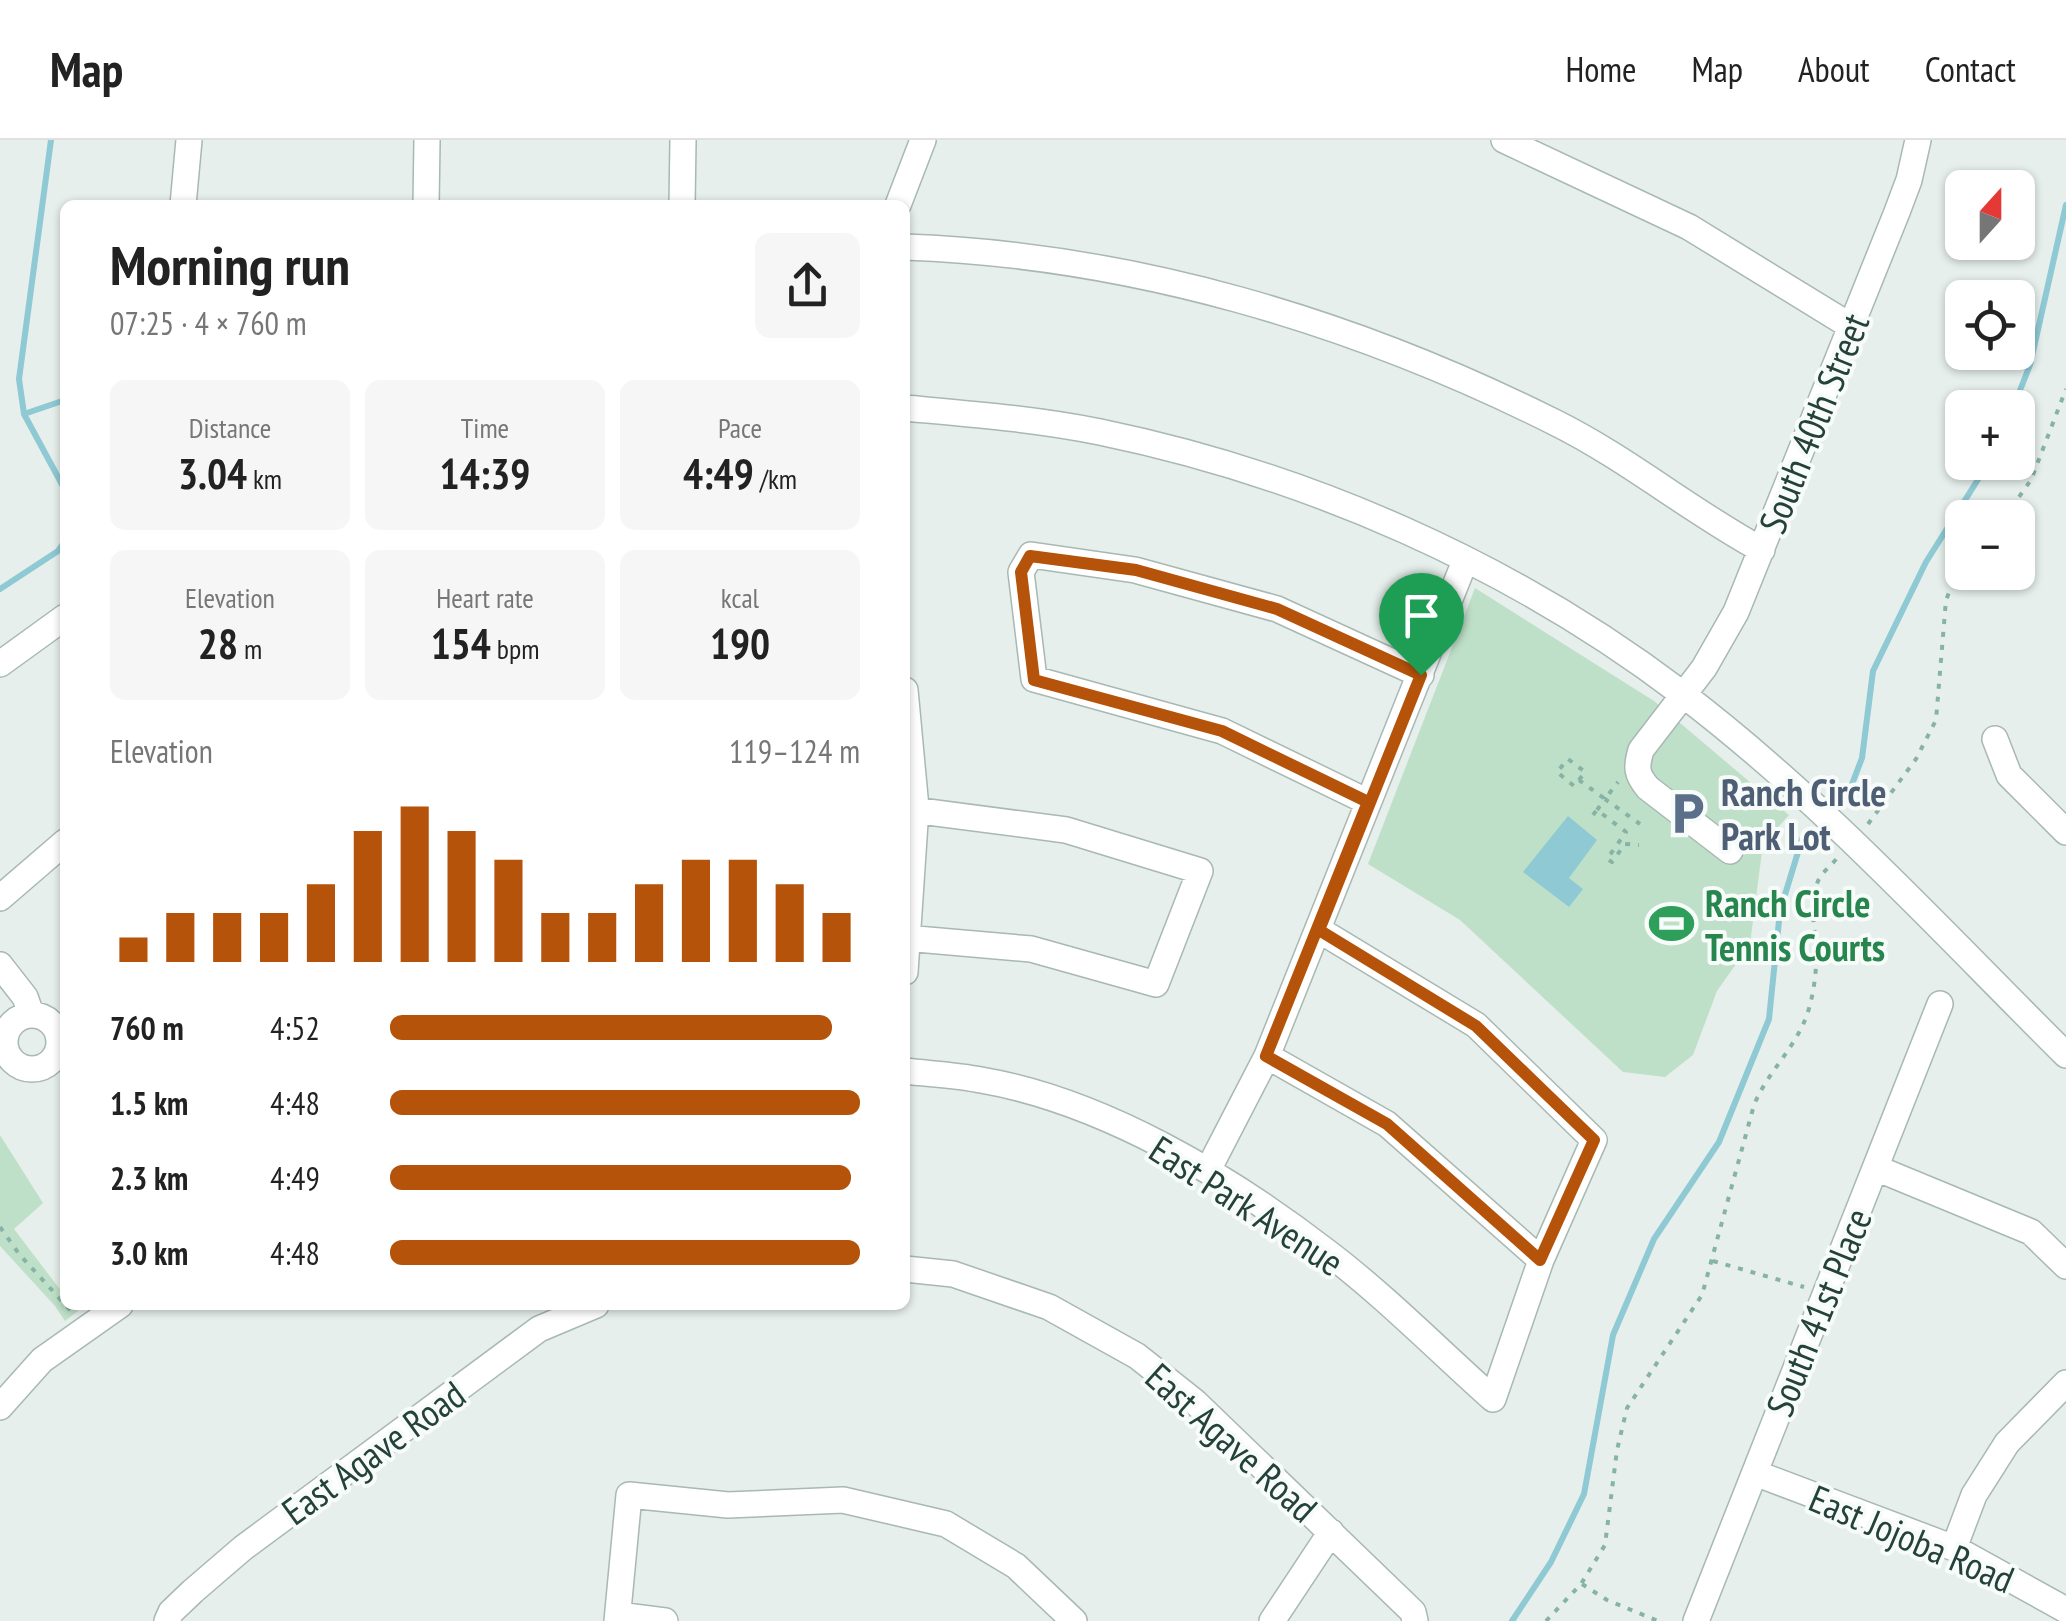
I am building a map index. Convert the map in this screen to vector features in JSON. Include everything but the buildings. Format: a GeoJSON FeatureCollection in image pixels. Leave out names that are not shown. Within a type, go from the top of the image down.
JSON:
{"type":"FeatureCollection","features":[{"type":"Feature","properties":{"kind":"street"},"geometry":{"type":"LineString","coordinates":[[183,200],[189,140]]}},
{"type":"Feature","properties":{"kind":"street"},"geometry":{"type":"LineString","coordinates":[[426,200],[427,140]]}},
{"type":"Feature","properties":{"kind":"street"},"geometry":{"type":"LineString","coordinates":[[682,140],[682,200]]}},
{"type":"Feature","properties":{"kind":"street"},"geometry":{"type":"LineString","coordinates":[[900,200],[923,140]]}},
{"type":"Feature","properties":{"kind":"street"},"geometry":{"type":"LineString","coordinates":[[1504,140],[1535,146],[1689,228],[1852,327]]}},
{"type":"Feature","properties":{"kind":"street","name":"South 40th Street"},"geometry":{"type":"LineString","coordinates":[[1730,851],[1648,788],[1638,776],[1642,750],[1721,642],[1852,327],[1909,180],[1918,140]]}},
{"type":"Feature","properties":{"kind":"street"},"geometry":{"type":"LineString","coordinates":[[910,246],[1025,256],[1128,273],[1224,294],[1380,346],[1558,424],[1661,484],[1762,550]]}},
{"type":"Feature","properties":{"kind":"street"},"geometry":{"type":"LineString","coordinates":[[910,409],[1052,424],[1178,450],[1289,484],[1465,560],[1570,617],[1684,695],[1850,841],[2066,1055]]}},
{"type":"Feature","properties":{"kind":"street"},"geometry":{"type":"LineString","coordinates":[[1368,802],[1222,731],[1034,680],[1021,572],[1030,556],[1136,570],[1277,609],[1421,675]]}},
{"type":"Feature","properties":{"kind":"street"},"geometry":{"type":"LineString","coordinates":[[1208,1170],[1266,1056],[1465,560]]}},
{"type":"Feature","properties":{"kind":"street"},"geometry":{"type":"LineString","coordinates":[[0,664],[60,620]]}},
{"type":"Feature","properties":{"kind":"street"},"geometry":{"type":"LineString","coordinates":[[1995,739],[2008,775],[2066,832]]}},
{"type":"Feature","properties":{"kind":"street"},"geometry":{"type":"LineString","coordinates":[[910,808],[1066,830],[1200,871],[1156,984],[1031,949],[910,938]]}},
{"type":"Feature","properties":{"kind":"street"},"geometry":{"type":"LineString","coordinates":[[0,898],[60,846]]}},
{"type":"Feature","properties":{"kind":"street"},"geometry":{"type":"LineString","coordinates":[[1266,1056],[1387,1124],[1540,1260],[1594,1140],[1476,1026],[1319,930]]}},
{"type":"Feature","properties":{"kind":"street"},"geometry":{"type":"LineString","coordinates":[[0,966],[25,997],[31,1014]]}},
{"type":"Feature","properties":{"kind":"street","name":"South 41st Place"},"geometry":{"type":"LineString","coordinates":[[1696,1621],[1940,1004]]}},
{"type":"Feature","properties":{"kind":"street","name":"East Park Avenue"},"geometry":{"type":"LineString","coordinates":[[910,1072],[983,1080],[1063,1103],[1141,1135],[1208,1170],[1328,1252],[1493,1399],[1540,1260]]}},
{"type":"Feature","properties":{"kind":"street"},"geometry":{"type":"LineString","coordinates":[[1876,1168],[2031,1232],[2066,1266]]}},
{"type":"Feature","properties":{"kind":"street","name":"East Agave Road"},"geometry":{"type":"LineString","coordinates":[[910,1270],[952,1274],[1049,1307],[1137,1356],[1195,1402],[1413,1612],[1415,1621]]}},
{"type":"Feature","properties":{"kind":"street"},"geometry":{"type":"LineString","coordinates":[[0,1407],[42,1360],[113,1310]]}},
{"type":"Feature","properties":{"kind":"street","name":"East Agave Road"},"geometry":{"type":"LineString","coordinates":[[167,1621],[182,1602],[243,1548],[539,1329],[584,1310]]}},
{"type":"Feature","properties":{"kind":"street"},"geometry":{"type":"LineString","coordinates":[[1954,1548],[1974,1495],[2007,1443],[2066,1383]]}},
{"type":"Feature","properties":{"kind":"street","name":"East Jojoba Road"},"geometry":{"type":"LineString","coordinates":[[1754,1473],[1954,1548],[2066,1610]]}},
{"type":"Feature","properties":{"kind":"street"},"geometry":{"type":"LineString","coordinates":[[665,1621],[618,1618],[629,1495],[728,1505],[843,1500],[946,1524],[1016,1566],[1074,1621]]}},
{"type":"Feature","properties":{"kind":"street"},"geometry":{"type":"LineString","coordinates":[[1272,1621],[1331,1532]]}},
{"type":"Feature","properties":{"kind":"path"},"geometry":{"type":"LineString","coordinates":[[2017,500],[2031,480],[2066,389]]}},
{"type":"Feature","properties":{"kind":"path"},"geometry":{"type":"LineString","coordinates":[[1546,1621],[1582,1584],[1604,1545],[1616,1450],[1626,1408],[1702,1294],[1754,1105],[1767,1079],[1796,1040],[1808,1012],[1815,974],[1813,918],[1818,881],[1893,794],[1936,720],[1946,600],[1950,590]]}},
{"type":"Feature","properties":{"kind":"path"},"geometry":{"type":"LineString","coordinates":[[1568,759],[1585,772],[1580,780],[1574,786],[1557,772],[1568,759]]}},
{"type":"Feature","properties":{"kind":"path"},"geometry":{"type":"LineString","coordinates":[[1624,774],[1595,813],[1626,832],[1622,843],[1640,845]]}},
{"type":"Feature","properties":{"kind":"path"},"geometry":{"type":"LineString","coordinates":[[1580,780],[1640,824]]}},
{"type":"Feature","properties":{"kind":"path"},"geometry":{"type":"LineString","coordinates":[[0,1227],[60,1300]]}},
{"type":"Feature","properties":{"kind":"path"},"geometry":{"type":"LineString","coordinates":[[1713,1261],[1826,1294]]}},
{"type":"Feature","properties":{"kind":"path"},"geometry":{"type":"LineString","coordinates":[[1582,1584],[1606,1600],[1658,1621]]}},
{"type":"Feature","properties":{"kind":"green space"},"geometry":{"type":"Polygon","coordinates":[[[1475,588],[1654,701],[1789,815],[1763,844],[1750,944],[1717,991],[1693,1055],[1665,1077],[1623,1072],[1460,920],[1368,864],[1475,588]]]}},
{"type":"Feature","properties":{"kind":"green space"},"geometry":{"type":"Polygon","coordinates":[[[0,1135],[43,1203],[14,1229],[60,1289],[60,1310],[78,1311],[65,1321],[0,1246],[0,1135]]]}},
{"type":"Feature","properties":{"kind":"water"},"geometry":{"type":"Polygon","coordinates":[[[1568,816],[1597,840],[1569,878],[1583,889],[1569,907],[1523,872],[1568,816]]]}},
{"type":"Feature","properties":{"kind":"waterway"},"geometry":{"type":"LineString","coordinates":[[51,140],[19,379],[24,414],[60,481]]}},
{"type":"Feature","properties":{"kind":"waterway"},"geometry":{"type":"LineString","coordinates":[[2020,390],[2030,365],[2066,205]]}},
{"type":"Feature","properties":{"kind":"waterway"},"geometry":{"type":"LineString","coordinates":[[24,414],[60,402]]}},
{"type":"Feature","properties":{"kind":"waterway"},"geometry":{"type":"LineString","coordinates":[[1849,792],[1862,758],[1873,671],[1926,562],[1978,480]]}},
{"type":"Feature","properties":{"kind":"waterway"},"geometry":{"type":"LineString","coordinates":[[0,589],[60,548]]}},
{"type":"Feature","properties":{"kind":"waterway"},"geometry":{"type":"LineString","coordinates":[[1512,1621],[1551,1562],[1584,1494],[1613,1335],[1654,1239],[1719,1142],[1769,1019],[1780,911],[1802,839]]}},
{"type":"Feature","properties":{"kind":"place","name":"Ranch Circle Park Lot"},"geometry":{"type":"Point","coordinates":[1688,813]}},
{"type":"Feature","properties":{"kind":"place","name":"Ranch Circle Tennis Courts"},"geometry":{"type":"Point","coordinates":[1672,924]}},
{"type":"Feature","properties":{"kind":"route"},"geometry":{"type":"LineString","coordinates":[[1030,556],[1136,570],[1277,609],[1421,675],[1319,930],[1476,1026],[1594,1140],[1540,1260],[1387,1124],[1266,1056],[1368,802],[1222,731],[1034,680],[1021,572],[1030,556]]}}]}
